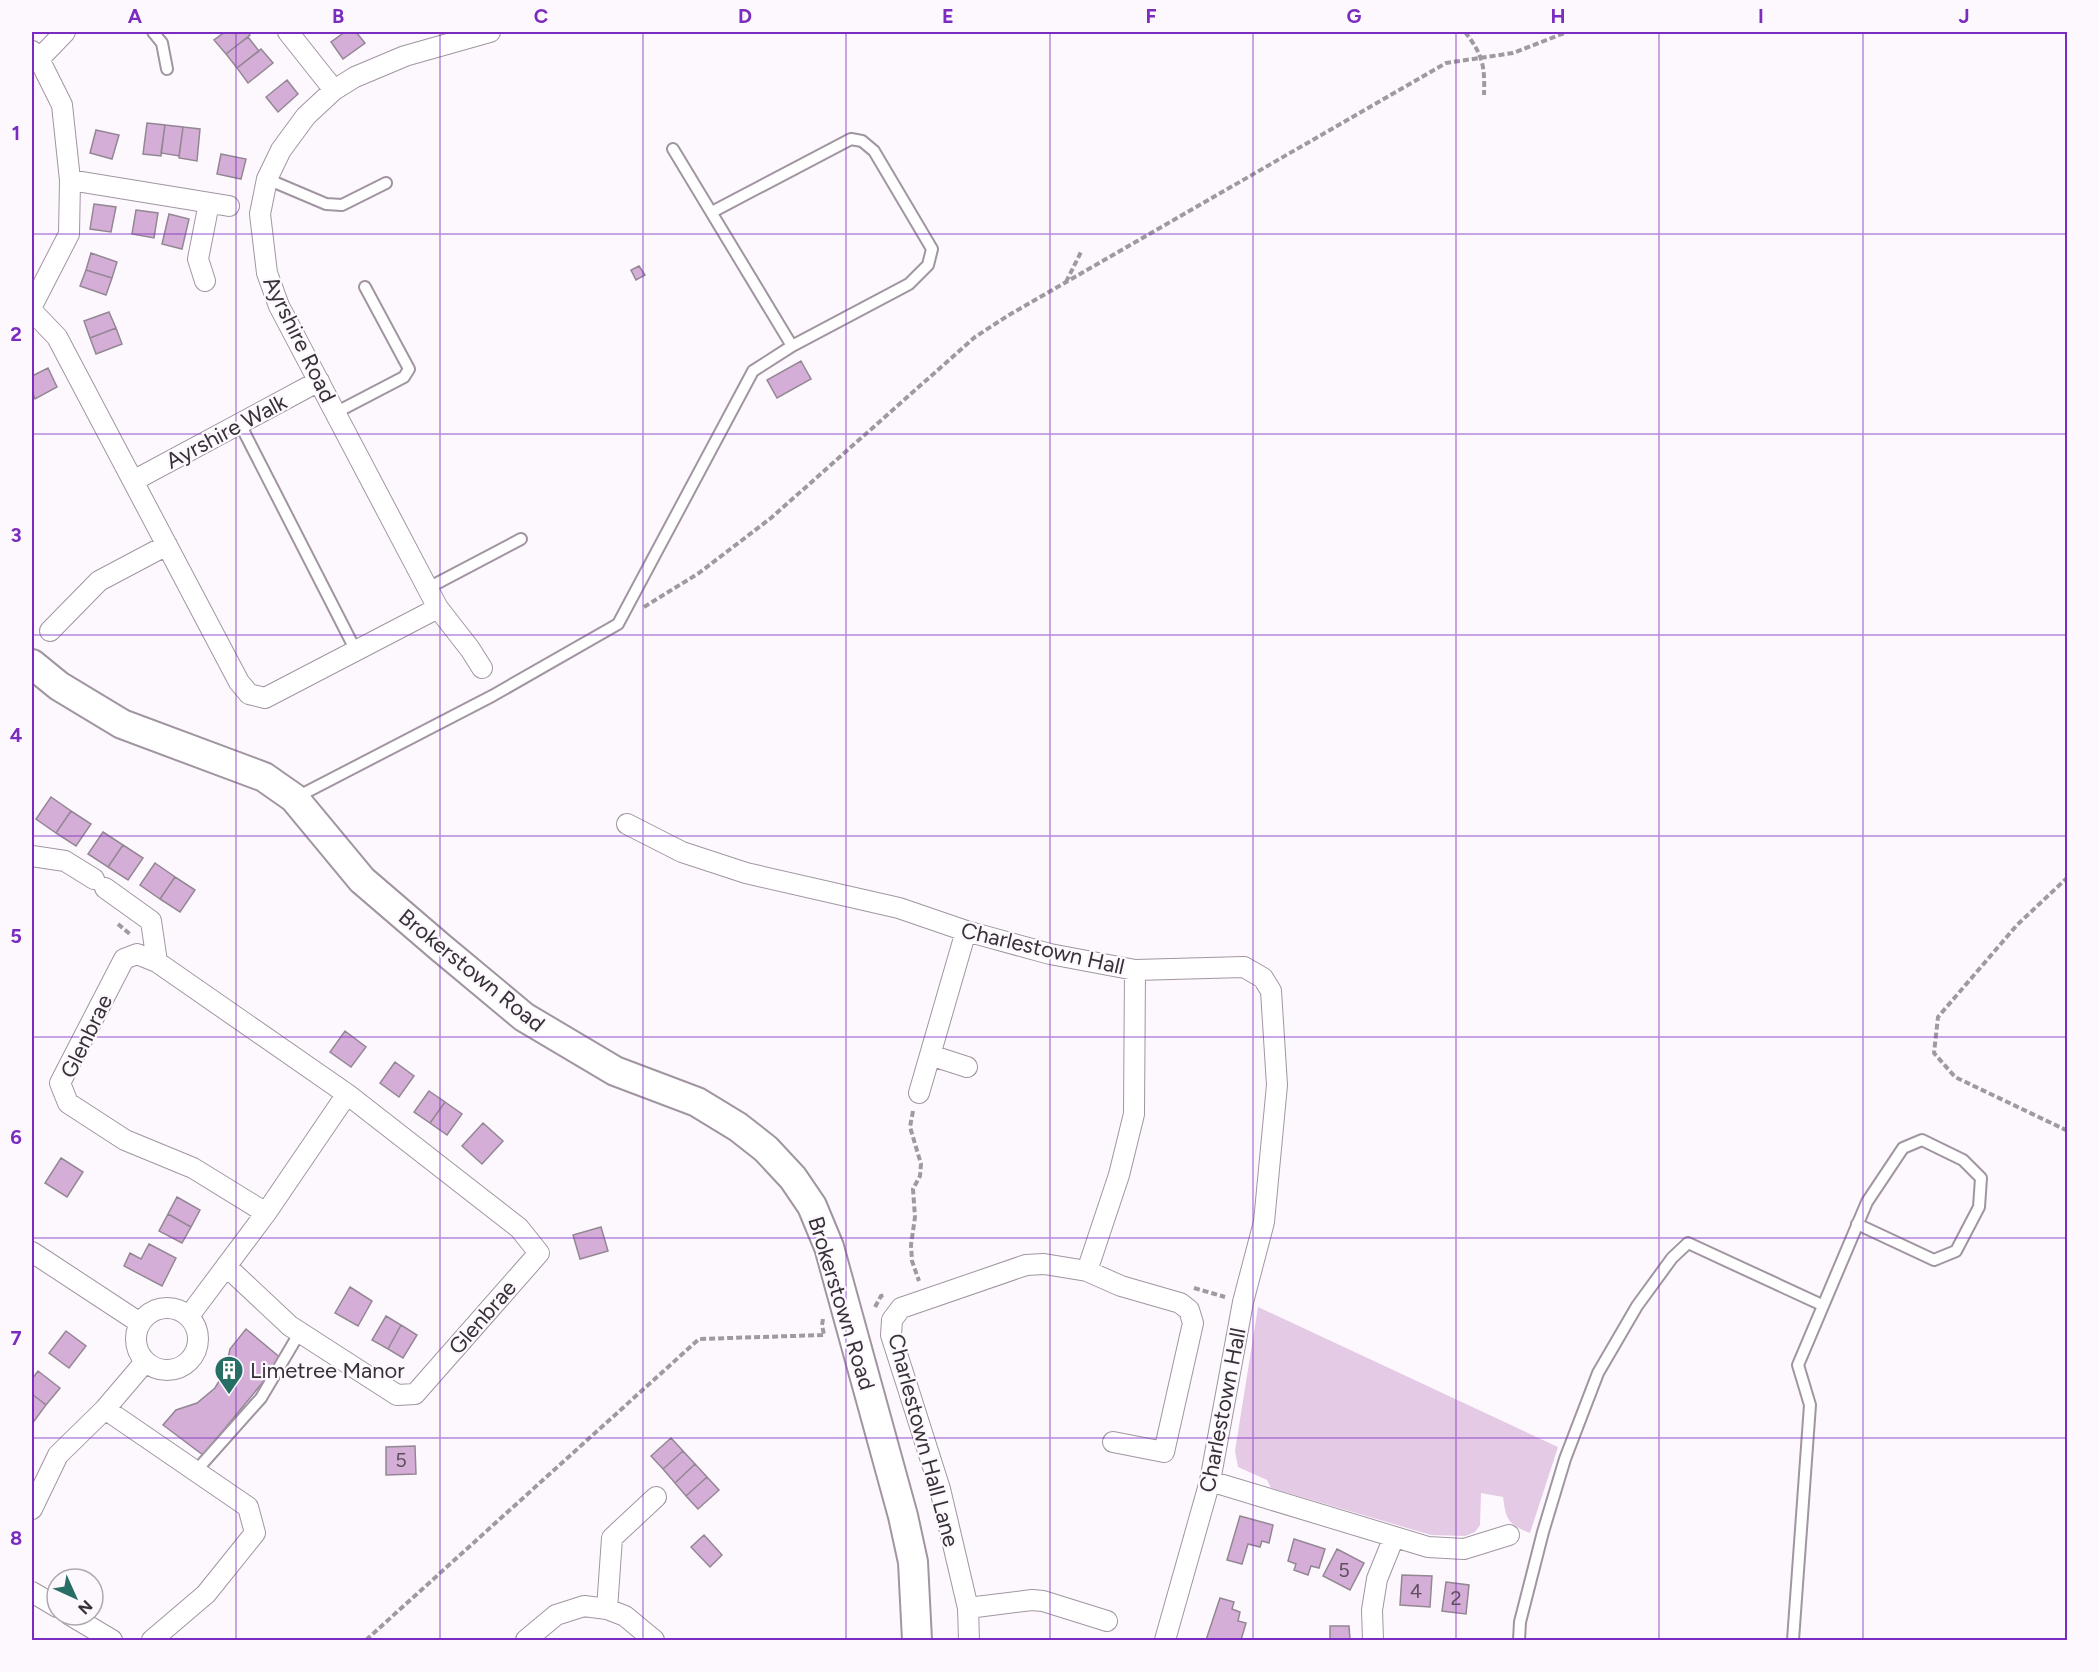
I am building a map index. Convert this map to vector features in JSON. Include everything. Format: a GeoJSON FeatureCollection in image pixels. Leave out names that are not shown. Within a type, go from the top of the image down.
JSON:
{"type":"FeatureCollection","features":[{"type":"Feature","properties":{"kind":"street"},"geometry":{"type":"LineString","coordinates":[[32,306],[69,234],[70,180],[62,105],[35,55],[65,32]]}},
{"type":"Feature","properties":{"kind":"street"},"geometry":{"type":"LineString","coordinates":[[288,32],[334,90]]}},
{"type":"Feature","properties":{"kind":"street","name":"Ayrshire Road"},"geometry":{"type":"LineString","coordinates":[[482,668],[470,648],[438,608],[279,306],[267,273],[260,214],[267,179],[281,150],[306,116],[334,90],[355,77],[405,56],[490,32]]}},
{"type":"Feature","properties":{"kind":"street"},"geometry":{"type":"LineString","coordinates":[[70,180],[229,206]]}},
{"type":"Feature","properties":{"kind":"street"},"geometry":{"type":"LineString","coordinates":[[205,281],[198,259],[209,203]]}},
{"type":"Feature","properties":{"kind":"street"},"geometry":{"type":"LineString","coordinates":[[32,311],[57,337],[239,682],[249,694],[265,698],[438,608]]}},
{"type":"Feature","properties":{"kind":"street","name":"Ayrshire Walk"},"geometry":{"type":"LineString","coordinates":[[133,482],[319,381]]}},
{"type":"Feature","properties":{"kind":"street"},"geometry":{"type":"LineString","coordinates":[[50,631],[99,581],[167,545]]}},
{"type":"Feature","properties":{"kind":"street","name":"Brokerstown Road"},"geometry":{"type":"LineString","coordinates":[[32,664],[59,686],[122,724],[264,777],[294,798],[362,880],[524,1017],[615,1071],[697,1102],[738,1127],[766,1149],[793,1178],[812,1206],[829,1247],[903,1516],[913,1562],[917,1641]]}},
{"type":"Feature","properties":{"kind":"street","name":"Charlestown Hall"},"geometry":{"type":"LineString","coordinates":[[627,824],[682,852],[724,866],[899,909],[966,931],[1050,954],[1135,969],[1244,968],[1263,978],[1271,990],[1277,1084],[1264,1222],[1243,1302],[1210,1481],[1165,1641]]}},
{"type":"Feature","properties":{"kind":"street"},"geometry":{"type":"LineString","coordinates":[[32,856],[65,861],[151,921],[157,962]]}},
{"type":"Feature","properties":{"kind":"street"},"geometry":{"type":"LineString","coordinates":[[919,1093],[966,931]]}},
{"type":"Feature","properties":{"kind":"street","name":"Glenbrae"},"geometry":{"type":"LineString","coordinates":[[226,1266],[290,1326],[397,1395],[415,1394],[539,1253],[519,1228],[347,1094],[157,962],[137,954],[124,959],[60,1083],[68,1103],[125,1140],[193,1168],[266,1213]]}},
{"type":"Feature","properties":{"kind":"street"},"geometry":{"type":"LineString","coordinates":[[1087,1271],[1119,1175],[1134,1114],[1135,969]]}},
{"type":"Feature","properties":{"kind":"street"},"geometry":{"type":"LineString","coordinates":[[930,1055],[967,1067]]}},
{"type":"Feature","properties":{"kind":"street"},"geometry":{"type":"LineString","coordinates":[[189,1316],[266,1213],[347,1094]]}},
{"type":"Feature","properties":{"kind":"street"},"geometry":{"type":"LineString","coordinates":[[32,1252],[140,1323]]}},
{"type":"Feature","properties":{"kind":"street","name":"Charlestown Hall Lane"},"geometry":{"type":"LineString","coordinates":[[969,1641],[968,1608],[940,1489],[891,1335],[892,1320],[901,1308],[1026,1265],[1044,1264],[1087,1271],[1120,1286],[1180,1303],[1189,1310],[1193,1323],[1164,1452],[1113,1442]]}},
{"type":"Feature","properties":{"kind":"street"},"geometry":{"type":"LineString","coordinates":[[163,1308],[181,1310],[195,1323],[198,1333],[199,1342],[190,1360],[173,1370],[163,1370],[145,1362],[136,1343],[136,1332],[140,1323],[154,1310],[163,1308]]}},
{"type":"Feature","properties":{"kind":"street"},"geometry":{"type":"LineString","coordinates":[[32,1509],[58,1455],[105,1409],[145,1362]]}},
{"type":"Feature","properties":{"kind":"street"},"geometry":{"type":"LineString","coordinates":[[105,1409],[248,1507],[255,1533],[206,1594],[152,1641]]}},
{"type":"Feature","properties":{"kind":"street"},"geometry":{"type":"LineString","coordinates":[[1210,1481],[1428,1547],[1464,1549],[1509,1535]]}},
{"type":"Feature","properties":{"kind":"street"},"geometry":{"type":"LineString","coordinates":[[607,1609],[612,1538],[657,1497]]}},
{"type":"Feature","properties":{"kind":"street"},"geometry":{"type":"LineString","coordinates":[[1373,1641],[1372,1610],[1377,1579],[1394,1537]]}},
{"type":"Feature","properties":{"kind":"street"},"geometry":{"type":"LineString","coordinates":[[32,1592],[45,1600]]}},
{"type":"Feature","properties":{"kind":"street"},"geometry":{"type":"LineString","coordinates":[[968,1608],[1032,1600],[1043,1601],[1107,1621]]}},
{"type":"Feature","properties":{"kind":"street"},"geometry":{"type":"LineString","coordinates":[[526,1641],[556,1615],[584,1606],[607,1609],[625,1616],[654,1641]]}},
{"type":"Feature","properties":{"kind":"street"},"geometry":{"type":"LineString","coordinates":[[89,1627],[112,1641]]}},
{"type":"Feature","properties":{"kind":"lane"},"geometry":{"type":"LineString","coordinates":[[153,32],[162,43],[167,69]]}},
{"type":"Feature","properties":{"kind":"lane"},"geometry":{"type":"LineString","coordinates":[[294,798],[492,696],[618,624],[753,371],[792,346],[909,284],[928,266],[932,249],[874,152],[862,141],[851,139],[712,212]]}},
{"type":"Feature","properties":{"kind":"lane"},"geometry":{"type":"LineString","coordinates":[[673,149],[792,346]]}},
{"type":"Feature","properties":{"kind":"lane"},"geometry":{"type":"LineString","coordinates":[[267,179],[326,204],[342,205],[386,183]]}},
{"type":"Feature","properties":{"kind":"lane"},"geometry":{"type":"LineString","coordinates":[[335,413],[404,377],[409,369],[365,287]]}},
{"type":"Feature","properties":{"kind":"lane"},"geometry":{"type":"LineString","coordinates":[[240,424],[356,651]]}},
{"type":"Feature","properties":{"kind":"lane"},"geometry":{"type":"LineString","coordinates":[[428,588],[522,539]]}},
{"type":"Feature","properties":{"kind":"lane"},"geometry":{"type":"LineString","coordinates":[[1793,1641],[1810,1405],[1798,1365],[1822,1305],[1857,1224],[1867,1202],[1903,1148],[1922,1140],[1962,1160],[1981,1178],[1979,1207],[1956,1251],[1934,1260],[1857,1224]]}},
{"type":"Feature","properties":{"kind":"lane"},"geometry":{"type":"LineString","coordinates":[[1519,1641],[1520,1622],[1546,1522],[1565,1459],[1598,1373],[1637,1306],[1672,1258],[1688,1243],[1822,1305]]}},
{"type":"Feature","properties":{"kind":"lane"},"geometry":{"type":"LineString","coordinates":[[195,1472],[261,1398],[300,1332]]}},
{"type":"Feature","properties":{"kind":"path"},"geometry":{"type":"LineString","coordinates":[[1465,32],[1483,59],[1484,94]]}},
{"type":"Feature","properties":{"kind":"path"},"geometry":{"type":"LineString","coordinates":[[618,624],[699,573],[771,518],[975,337],[1446,63],[1513,53],[1567,32]]}},
{"type":"Feature","properties":{"kind":"path"},"geometry":{"type":"LineString","coordinates":[[1066,282],[1082,250]]}},
{"type":"Feature","properties":{"kind":"path"},"geometry":{"type":"LineString","coordinates":[[2067,877],[2017,925],[1938,1017],[1934,1053],[1955,1077],[2067,1131]]}},
{"type":"Feature","properties":{"kind":"path"},"geometry":{"type":"LineString","coordinates":[[919,1093],[910,1128],[921,1164],[920,1176],[913,1189],[915,1217],[910,1245],[919,1283]]}},
{"type":"Feature","properties":{"kind":"path"},"geometry":{"type":"LineString","coordinates":[[910,1286],[930,1279]]}},
{"type":"Feature","properties":{"kind":"path"},"geometry":{"type":"LineString","coordinates":[[1184,1286],[1243,1302]]}},
{"type":"Feature","properties":{"kind":"path"},"geometry":{"type":"LineString","coordinates":[[873,1310],[881,1296],[891,1293]]}},
{"type":"Feature","properties":{"kind":"path"},"geometry":{"type":"LineString","coordinates":[[366,1641],[699,1339],[824,1335]]}},
{"type":"Feature","properties":{"kind":"shaded area"},"geometry":{"type":"Polygon","coordinates":[[[1258,1307],[1558,1447],[1530,1533],[1516,1527],[1509,1520],[1503,1497],[1481,1493],[1480,1525],[1475,1532],[1465,1536],[1431,1535],[1271,1488],[1267,1480],[1238,1467],[1235,1451],[1258,1307]]]}},
{"type":"Feature","properties":{"kind":"building"},"geometry":{"type":"Polygon","coordinates":[[[225,32],[248,32],[250,35],[226,54],[214,40],[225,32]]]}},
{"type":"Feature","properties":{"kind":"building"},"geometry":{"type":"Polygon","coordinates":[[[345,32],[356,32],[365,43],[343,59],[331,42],[345,32]]]}},
{"type":"Feature","properties":{"kind":"building"},"geometry":{"type":"Polygon","coordinates":[[[248,37],[259,51],[237,68],[226,54],[248,37]]]}},
{"type":"Feature","properties":{"kind":"building"},"geometry":{"type":"Polygon","coordinates":[[[261,49],[273,63],[248,83],[237,68],[261,49]]]}},
{"type":"Feature","properties":{"kind":"building"},"geometry":{"type":"Polygon","coordinates":[[[287,80],[298,94],[278,112],[266,97],[287,80]]]}},
{"type":"Feature","properties":{"kind":"building"},"geometry":{"type":"Polygon","coordinates":[[[147,123],[165,125],[161,156],[143,154],[147,123]]]}},
{"type":"Feature","properties":{"kind":"building"},"geometry":{"type":"Polygon","coordinates":[[[165,125],[183,127],[179,156],[161,153],[165,125]]]}},
{"type":"Feature","properties":{"kind":"building"},"geometry":{"type":"Polygon","coordinates":[[[183,127],[200,129],[197,161],[179,158],[183,127]]]}},
{"type":"Feature","properties":{"kind":"building"},"geometry":{"type":"Polygon","coordinates":[[[96,130],[119,135],[112,159],[90,153],[96,130]]]}},
{"type":"Feature","properties":{"kind":"building"},"geometry":{"type":"Polygon","coordinates":[[[221,154],[246,159],[241,179],[217,174],[221,154]]]}},
{"type":"Feature","properties":{"kind":"building"},"geometry":{"type":"Polygon","coordinates":[[[94,204],[116,207],[111,232],[90,229],[94,204]]]}},
{"type":"Feature","properties":{"kind":"building"},"geometry":{"type":"Polygon","coordinates":[[[136,210],[158,213],[154,238],[132,234],[136,210]]]}},
{"type":"Feature","properties":{"kind":"building"},"geometry":{"type":"Polygon","coordinates":[[[169,214],[189,219],[182,249],[162,244],[169,214]]]}},
{"type":"Feature","properties":{"kind":"building"},"geometry":{"type":"Polygon","coordinates":[[[91,253],[117,262],[112,278],[86,270],[91,253]]]}},
{"type":"Feature","properties":{"kind":"building"},"geometry":{"type":"Polygon","coordinates":[[[639,266],[645,275],[636,280],[631,270],[639,266]]]}},
{"type":"Feature","properties":{"kind":"building"},"geometry":{"type":"Polygon","coordinates":[[[86,270],[112,278],[106,295],[80,286],[86,270]]]}},
{"type":"Feature","properties":{"kind":"building"},"geometry":{"type":"Polygon","coordinates":[[[109,312],[116,328],[90,338],[84,321],[109,312]]]}},
{"type":"Feature","properties":{"kind":"building"},"geometry":{"type":"Polygon","coordinates":[[[116,328],[122,344],[96,354],[90,338],[116,328]]]}},
{"type":"Feature","properties":{"kind":"building"},"geometry":{"type":"Polygon","coordinates":[[[801,361],[811,379],[777,398],[767,380],[801,361]]]}},
{"type":"Feature","properties":{"kind":"building"},"geometry":{"type":"Polygon","coordinates":[[[48,368],[57,387],[35,399],[32,391],[32,376],[48,368]]]}},
{"type":"Feature","properties":{"kind":"building"},"geometry":{"type":"Polygon","coordinates":[[[51,797],[71,811],[56,833],[36,819],[51,797]]]}},
{"type":"Feature","properties":{"kind":"building"},"geometry":{"type":"Polygon","coordinates":[[[71,811],[91,824],[76,846],[56,833],[71,811]]]}},
{"type":"Feature","properties":{"kind":"building"},"geometry":{"type":"Polygon","coordinates":[[[103,832],[123,845],[108,867],[88,854],[103,832]]]}},
{"type":"Feature","properties":{"kind":"building"},"geometry":{"type":"Polygon","coordinates":[[[123,845],[143,858],[128,880],[108,867],[123,845]]]}},
{"type":"Feature","properties":{"kind":"building"},"geometry":{"type":"Polygon","coordinates":[[[155,863],[175,877],[160,899],[140,885],[155,863]]]}},
{"type":"Feature","properties":{"kind":"building"},"geometry":{"type":"Polygon","coordinates":[[[175,877],[195,890],[180,912],[160,899],[175,877]]]}},
{"type":"Feature","properties":{"kind":"building"},"geometry":{"type":"Polygon","coordinates":[[[345,1031],[366,1047],[351,1067],[330,1052],[345,1031]]]}},
{"type":"Feature","properties":{"kind":"building"},"geometry":{"type":"Polygon","coordinates":[[[395,1062],[414,1076],[399,1097],[380,1083],[395,1062]]]}},
{"type":"Feature","properties":{"kind":"building"},"geometry":{"type":"Polygon","coordinates":[[[429,1091],[445,1102],[430,1123],[414,1112],[429,1091]]]}},
{"type":"Feature","properties":{"kind":"building"},"geometry":{"type":"Polygon","coordinates":[[[445,1102],[462,1114],[447,1135],[430,1123],[445,1102]]]}},
{"type":"Feature","properties":{"kind":"building"},"geometry":{"type":"Polygon","coordinates":[[[483,1123],[503,1141],[482,1164],[462,1146],[483,1123]]]}},
{"type":"Feature","properties":{"kind":"building"},"geometry":{"type":"Polygon","coordinates":[[[61,1158],[83,1172],[67,1197],[45,1183],[61,1158]]]}},
{"type":"Feature","properties":{"kind":"building"},"geometry":{"type":"Polygon","coordinates":[[[177,1197],[200,1210],[191,1227],[168,1214],[177,1197]]]}},
{"type":"Feature","properties":{"kind":"building"},"geometry":{"type":"Polygon","coordinates":[[[168,1214],[191,1227],[182,1243],[159,1231],[168,1214]]]}},
{"type":"Feature","properties":{"kind":"building"},"geometry":{"type":"Polygon","coordinates":[[[601,1227],[608,1251],[580,1259],[573,1235],[601,1227]]]}},
{"type":"Feature","properties":{"kind":"building"},"geometry":{"type":"Polygon","coordinates":[[[149,1244],[176,1258],[162,1286],[124,1266],[130,1253],[141,1259],[149,1244]]]}},
{"type":"Feature","properties":{"kind":"building"},"geometry":{"type":"Polygon","coordinates":[[[350,1287],[372,1301],[358,1326],[335,1313],[350,1287]]]}},
{"type":"Feature","properties":{"kind":"building"},"geometry":{"type":"Polygon","coordinates":[[[386,1316],[401,1325],[388,1349],[372,1340],[386,1316]]]}},
{"type":"Feature","properties":{"kind":"building"},"geometry":{"type":"Polygon","coordinates":[[[401,1325],[417,1335],[403,1358],[388,1349],[401,1325]]]}},
{"type":"Feature","properties":{"kind":"building","name":"Limetree Manor"},"geometry":{"type":"Polygon","coordinates":[[[246,1329],[282,1359],[203,1455],[163,1425],[176,1410],[197,1403],[215,1388],[225,1371],[230,1349],[246,1329]]]}},
{"type":"Feature","properties":{"kind":"building"},"geometry":{"type":"Polygon","coordinates":[[[66,1331],[86,1346],[69,1368],[49,1353],[66,1331]]]}},
{"type":"Feature","properties":{"kind":"building"},"geometry":{"type":"Polygon","coordinates":[[[38,1371],[60,1388],[46,1405],[32,1394],[32,1379],[38,1371]]]}},
{"type":"Feature","properties":{"kind":"building"},"geometry":{"type":"Polygon","coordinates":[[[32,1394],[46,1405],[32,1424],[32,1394]]]}},
{"type":"Feature","properties":{"kind":"building"},"geometry":{"type":"Polygon","coordinates":[[[671,1438],[683,1451],[663,1469],[651,1456],[671,1438]]]}},
{"type":"Feature","properties":{"kind":"building"},"geometry":{"type":"Polygon","coordinates":[[[415,1446],[416,1474],[386,1475],[386,1447],[415,1446]]]}},
{"type":"Feature","properties":{"kind":"building"},"geometry":{"type":"Polygon","coordinates":[[[683,1451],[695,1464],[675,1483],[663,1469],[683,1451]]]}},
{"type":"Feature","properties":{"kind":"building"},"geometry":{"type":"Polygon","coordinates":[[[695,1464],[707,1477],[686,1496],[675,1483],[695,1464]]]}},
{"type":"Feature","properties":{"kind":"building"},"geometry":{"type":"Polygon","coordinates":[[[707,1477],[719,1490],[698,1509],[686,1496],[707,1477]]]}},
{"type":"Feature","properties":{"kind":"building"},"geometry":{"type":"Polygon","coordinates":[[[1240,1516],[1273,1525],[1269,1543],[1262,1541],[1260,1547],[1248,1544],[1242,1564],[1227,1560],[1240,1516]]]}},
{"type":"Feature","properties":{"kind":"building"},"geometry":{"type":"Polygon","coordinates":[[[704,1535],[722,1555],[710,1567],[691,1547],[704,1535]]]}},
{"type":"Feature","properties":{"kind":"building"},"geometry":{"type":"Polygon","coordinates":[[[1294,1539],[1325,1549],[1319,1568],[1311,1566],[1308,1575],[1294,1570],[1296,1564],[1288,1561],[1294,1539]]]}},
{"type":"Feature","properties":{"kind":"building"},"geometry":{"type":"Polygon","coordinates":[[[1337,1549],[1364,1563],[1350,1590],[1323,1576],[1337,1549]]]}},
{"type":"Feature","properties":{"kind":"building"},"geometry":{"type":"Polygon","coordinates":[[[1402,1575],[1432,1576],[1430,1607],[1400,1605],[1402,1575]]]}},
{"type":"Feature","properties":{"kind":"building"},"geometry":{"type":"Polygon","coordinates":[[[1446,1582],[1469,1585],[1466,1614],[1442,1611],[1446,1582]]]}},
{"type":"Feature","properties":{"kind":"building"},"geometry":{"type":"Polygon","coordinates":[[[1220,1598],[1234,1602],[1232,1609],[1240,1612],[1238,1621],[1246,1623],[1241,1640],[1206,1640],[1220,1598]]]}},
{"type":"Feature","properties":{"kind":"building"},"geometry":{"type":"Polygon","coordinates":[[[1330,1626],[1349,1626],[1350,1640],[1330,1640],[1330,1626]]]}},
{"type":"Feature","properties":{"kind":"place","name":"Limetree Manor"},"geometry":{"type":"Point","coordinates":[229,1396]}}]}
